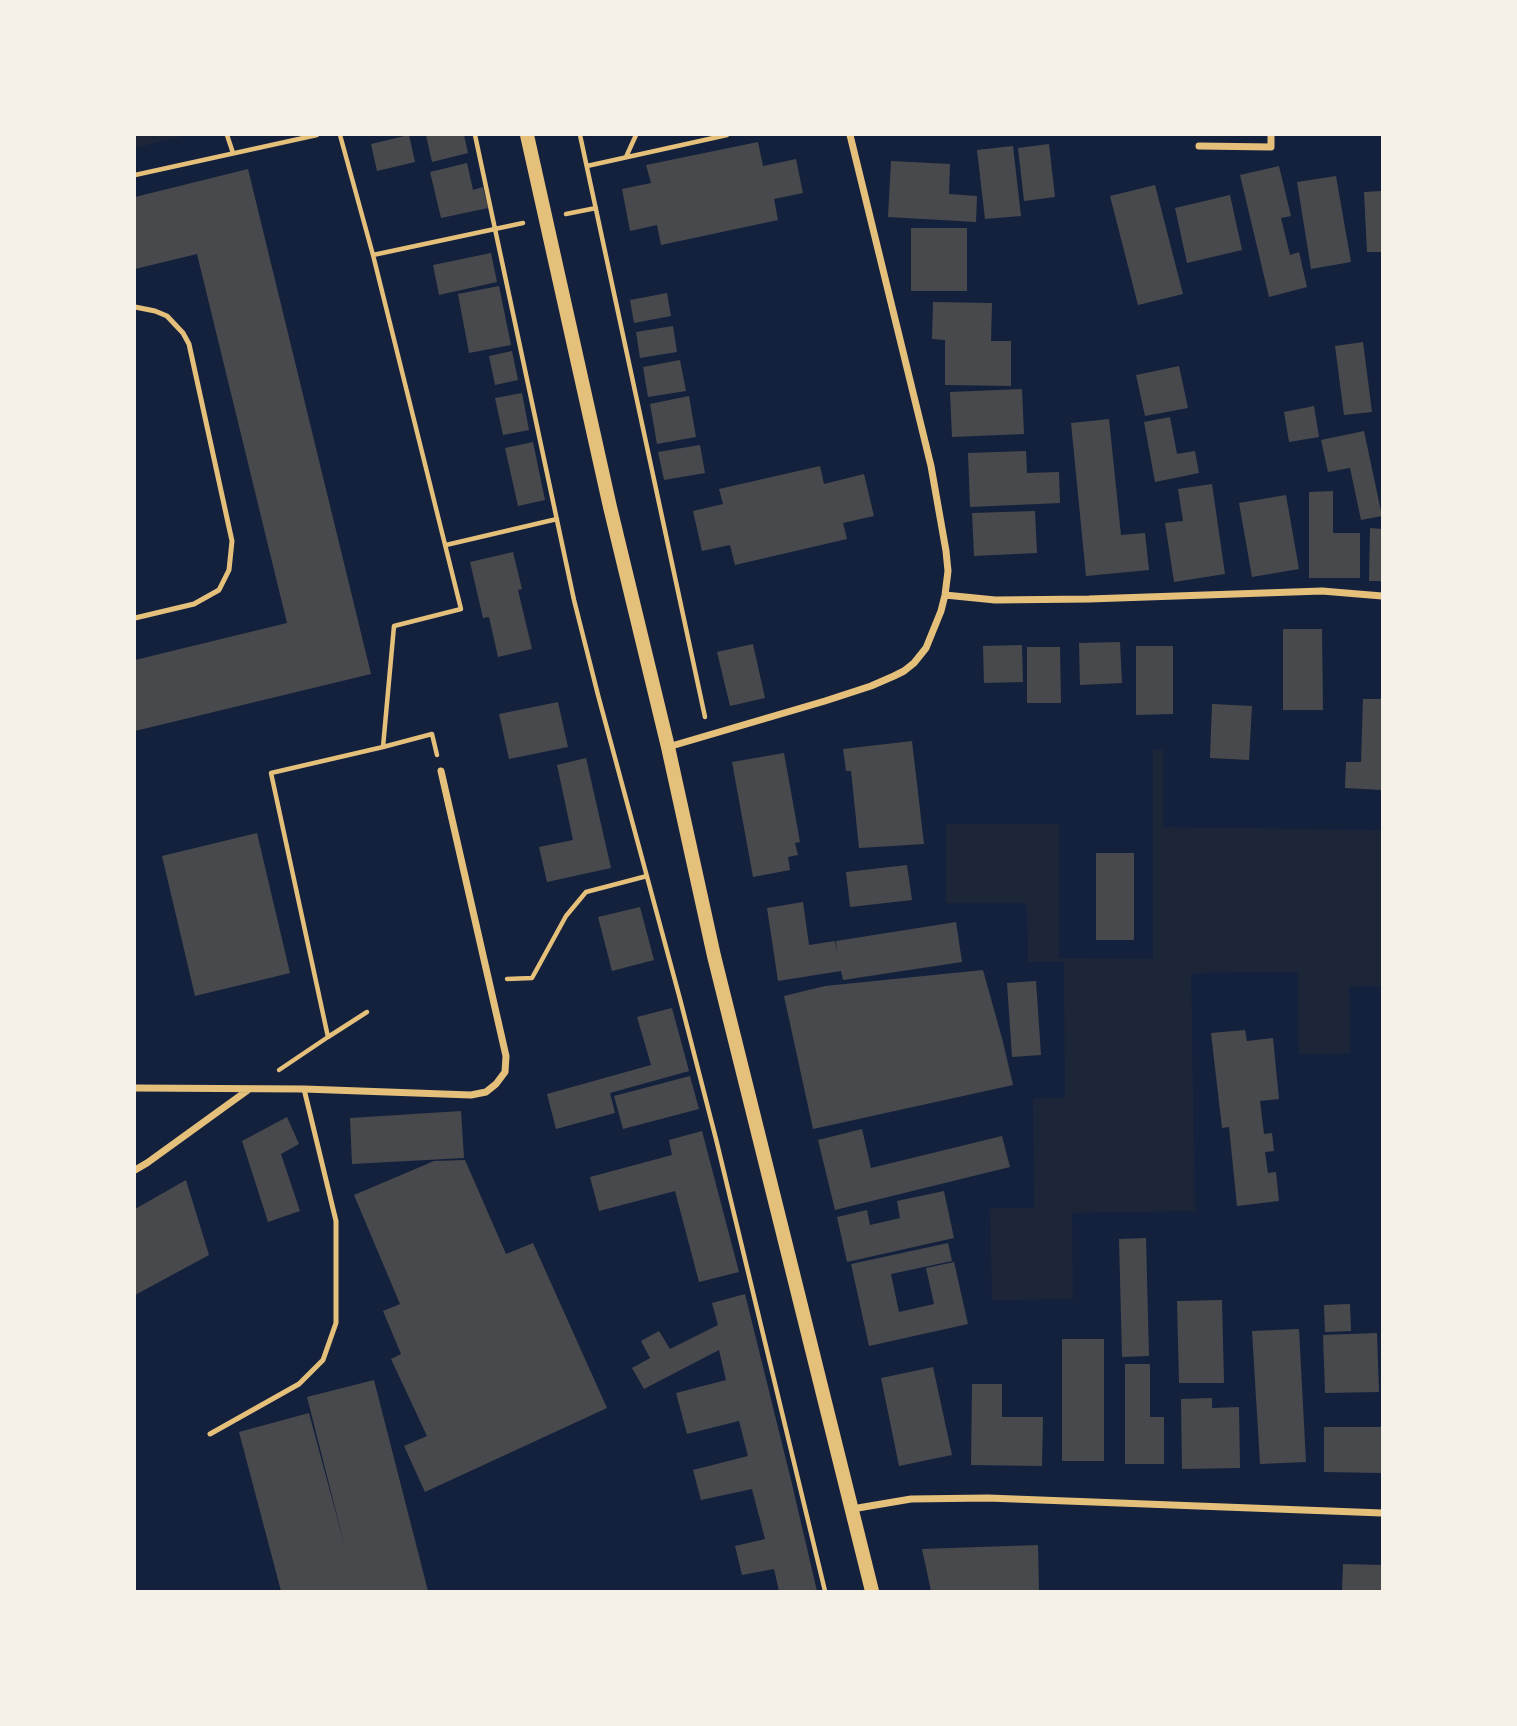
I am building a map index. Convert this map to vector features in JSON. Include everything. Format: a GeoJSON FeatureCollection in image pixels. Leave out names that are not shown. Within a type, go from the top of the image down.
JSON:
{"type":"FeatureCollection","features":[{"type":"Feature","properties":{"kind":"main road"},"geometry":{"type":"LineString","coordinates":[[527,135],[610,507],[715,956],[872,1591]]}},
{"type":"Feature","properties":{"kind":"street"},"geometry":{"type":"LineString","coordinates":[[668,747],[870,686],[904,671],[926,648],[941,611],[948,571],[931,466],[850,135]]}},
{"type":"Feature","properties":{"kind":"street"},"geometry":{"type":"LineString","coordinates":[[1199,146],[1271,147],[1271,135]]}},
{"type":"Feature","properties":{"kind":"street"},"geometry":{"type":"LineString","coordinates":[[945,595],[995,600],[1322,591],[1382,596]]}},
{"type":"Feature","properties":{"kind":"street"},"geometry":{"type":"LineString","coordinates":[[135,1088],[304,1089],[471,1096],[486,1092],[496,1084],[505,1072],[506,1056],[441,771]]}},
{"type":"Feature","properties":{"kind":"street"},"geometry":{"type":"LineString","coordinates":[[135,1170],[249,1089]]}},
{"type":"Feature","properties":{"kind":"street"},"geometry":{"type":"LineString","coordinates":[[852,1510],[911,1499],[988,1498],[1382,1513]]}},
{"type":"Feature","properties":{"kind":"lane"},"geometry":{"type":"LineString","coordinates":[[135,307],[167,316],[189,344],[232,541],[229,570],[219,590],[194,604],[135,618]]}},
{"type":"Feature","properties":{"kind":"lane"},"geometry":{"type":"LineString","coordinates":[[210,1434],[299,1384],[323,1360],[336,1323],[336,1221],[304,1089]]}},
{"type":"Feature","properties":{"kind":"path"},"geometry":{"type":"LineString","coordinates":[[227,135],[233,153]]}},
{"type":"Feature","properties":{"kind":"path"},"geometry":{"type":"LineString","coordinates":[[135,175],[317,135]]}},
{"type":"Feature","properties":{"kind":"path"},"geometry":{"type":"LineString","coordinates":[[340,135],[373,255],[461,609],[394,626],[383,747]]}},
{"type":"Feature","properties":{"kind":"path"},"geometry":{"type":"LineString","coordinates":[[475,135],[575,600],[716,1139],[825,1591]]}},
{"type":"Feature","properties":{"kind":"path"},"geometry":{"type":"LineString","coordinates":[[580,135],[709,735]]}},
{"type":"Feature","properties":{"kind":"path"},"geometry":{"type":"LineString","coordinates":[[625,157],[636,135]]}},
{"type":"Feature","properties":{"kind":"path"},"geometry":{"type":"LineString","coordinates":[[587,166],[727,135]]}},
{"type":"Feature","properties":{"kind":"path"},"geometry":{"type":"LineString","coordinates":[[373,255],[596,208]]}},
{"type":"Feature","properties":{"kind":"path"},"geometry":{"type":"LineString","coordinates":[[446,545],[557,519]]}},
{"type":"Feature","properties":{"kind":"path"},"geometry":{"type":"LineString","coordinates":[[328,1037],[271,773],[432,734]]}},
{"type":"Feature","properties":{"kind":"path"},"geometry":{"type":"LineString","coordinates":[[488,981],[532,978],[566,916],[586,892],[647,876]]}},
{"type":"Feature","properties":{"kind":"path"},"geometry":{"type":"LineString","coordinates":[[249,1089],[367,1012]]}},
{"type":"Feature","properties":{"kind":"shaded area"},"geometry":{"type":"Polygon","coordinates":[[[135,135],[187,135],[135,148],[135,135]]]}},
{"type":"Feature","properties":{"kind":"shaded area"},"geometry":{"type":"Polygon","coordinates":[[[1153,750],[1163,750],[1163,827],[1382,830],[1382,986],[1349,987],[1350,1053],[1299,1054],[1298,972],[1191,973],[1195,1211],[1072,1213],[1073,1299],[992,1300],[990,1208],[1034,1208],[1033,1099],[1065,1098],[1064,962],[1028,962],[1027,903],[946,903],[946,824],[1059,824],[1059,958],[1153,959],[1153,750]]]}},
{"type":"Feature","properties":{"kind":"building"},"geometry":{"type":"Polygon","coordinates":[[[409,135],[415,162],[377,171],[371,144],[409,135]]]}},
{"type":"Feature","properties":{"kind":"building"},"geometry":{"type":"Polygon","coordinates":[[[426,135],[464,135],[468,153],[432,162],[426,135]]]}},
{"type":"Feature","properties":{"kind":"building"},"geometry":{"type":"Polygon","coordinates":[[[758,142],[763,166],[796,159],[803,193],[774,199],[778,220],[661,245],[657,225],[630,231],[622,189],[651,183],[646,165],[758,142]]]}},
{"type":"Feature","properties":{"kind":"building"},"geometry":{"type":"Polygon","coordinates":[[[1049,144],[1055,197],[1024,201],[1018,148],[1049,144]]]}},
{"type":"Feature","properties":{"kind":"building"},"geometry":{"type":"Polygon","coordinates":[[[1013,146],[1021,216],[985,219],[977,150],[1013,146]]]}},
{"type":"Feature","properties":{"kind":"building"},"geometry":{"type":"Polygon","coordinates":[[[891,161],[950,164],[949,194],[977,196],[976,222],[888,217],[891,161]]]}},
{"type":"Feature","properties":{"kind":"building"},"geometry":{"type":"Polygon","coordinates":[[[467,163],[473,190],[483,187],[488,208],[441,218],[430,172],[467,163]]]}},
{"type":"Feature","properties":{"kind":"building"},"geometry":{"type":"Polygon","coordinates":[[[1279,166],[1291,216],[1281,218],[1290,255],[1299,252],[1307,287],[1269,297],[1240,175],[1279,166]]]}},
{"type":"Feature","properties":{"kind":"building"},"geometry":{"type":"Polygon","coordinates":[[[248,169],[371,674],[135,731],[135,660],[287,623],[197,254],[135,269],[135,197],[248,169]]]}},
{"type":"Feature","properties":{"kind":"building"},"geometry":{"type":"Polygon","coordinates":[[[1336,176],[1351,262],[1311,269],[1297,182],[1336,176]]]}},
{"type":"Feature","properties":{"kind":"building"},"geometry":{"type":"Polygon","coordinates":[[[1155,185],[1183,294],[1138,305],[1110,196],[1155,185]]]}},
{"type":"Feature","properties":{"kind":"building"},"geometry":{"type":"Polygon","coordinates":[[[1382,191],[1382,252],[1367,252],[1364,192],[1382,191]]]}},
{"type":"Feature","properties":{"kind":"building"},"geometry":{"type":"Polygon","coordinates":[[[1230,195],[1242,250],[1187,263],[1175,208],[1230,195]]]}},
{"type":"Feature","properties":{"kind":"building"},"geometry":{"type":"Polygon","coordinates":[[[911,228],[967,228],[967,291],[911,291],[911,228]]]}},
{"type":"Feature","properties":{"kind":"building"},"geometry":{"type":"Polygon","coordinates":[[[491,253],[497,282],[439,295],[433,265],[491,253]]]}},
{"type":"Feature","properties":{"kind":"building"},"geometry":{"type":"Polygon","coordinates":[[[499,286],[511,345],[469,353],[458,294],[499,286]]]}},
{"type":"Feature","properties":{"kind":"building"},"geometry":{"type":"Polygon","coordinates":[[[667,293],[671,316],[634,323],[630,300],[667,293]]]}},
{"type":"Feature","properties":{"kind":"building"},"geometry":{"type":"Polygon","coordinates":[[[933,302],[992,303],[991,341],[1011,341],[1011,386],[945,385],[945,340],[932,339],[933,302]]]}},
{"type":"Feature","properties":{"kind":"building"},"geometry":{"type":"Polygon","coordinates":[[[673,326],[677,352],[640,358],[636,332],[673,326]]]}},
{"type":"Feature","properties":{"kind":"building"},"geometry":{"type":"Polygon","coordinates":[[[1363,342],[1372,412],[1344,415],[1335,346],[1363,342]]]}},
{"type":"Feature","properties":{"kind":"building"},"geometry":{"type":"Polygon","coordinates":[[[512,351],[518,380],[495,385],[489,356],[512,351]]]}},
{"type":"Feature","properties":{"kind":"building"},"geometry":{"type":"Polygon","coordinates":[[[680,360],[686,391],[648,397],[643,367],[680,360]]]}},
{"type":"Feature","properties":{"kind":"building"},"geometry":{"type":"Polygon","coordinates":[[[1179,366],[1188,408],[1145,416],[1136,375],[1179,366]]]}},
{"type":"Feature","properties":{"kind":"building"},"geometry":{"type":"Polygon","coordinates":[[[1022,389],[1024,434],[952,437],[950,392],[1022,389]]]}},
{"type":"Feature","properties":{"kind":"building"},"geometry":{"type":"Polygon","coordinates":[[[522,393],[529,430],[503,435],[495,398],[522,393]]]}},
{"type":"Feature","properties":{"kind":"building"},"geometry":{"type":"Polygon","coordinates":[[[689,396],[696,437],[657,444],[650,404],[689,396]]]}},
{"type":"Feature","properties":{"kind":"building"},"geometry":{"type":"Polygon","coordinates":[[[1314,406],[1319,437],[1289,442],[1284,412],[1314,406]]]}},
{"type":"Feature","properties":{"kind":"building"},"geometry":{"type":"Polygon","coordinates":[[[1170,417],[1177,454],[1195,451],[1199,473],[1155,482],[1144,422],[1170,417]]]}},
{"type":"Feature","properties":{"kind":"building"},"geometry":{"type":"Polygon","coordinates":[[[1109,419],[1121,535],[1145,533],[1149,570],[1086,576],[1071,423],[1109,419]]]}},
{"type":"Feature","properties":{"kind":"building"},"geometry":{"type":"Polygon","coordinates":[[[1364,431],[1382,516],[1361,520],[1350,468],[1328,472],[1321,440],[1364,431]]]}},
{"type":"Feature","properties":{"kind":"building"},"geometry":{"type":"Polygon","coordinates":[[[533,442],[545,500],[518,506],[505,448],[533,442]]]}},
{"type":"Feature","properties":{"kind":"building"},"geometry":{"type":"Polygon","coordinates":[[[700,445],[705,473],[664,480],[658,452],[700,445]]]}},
{"type":"Feature","properties":{"kind":"building"},"geometry":{"type":"Polygon","coordinates":[[[1026,451],[1027,473],[1059,472],[1060,503],[970,507],[968,453],[1026,451]]]}},
{"type":"Feature","properties":{"kind":"building"},"geometry":{"type":"Polygon","coordinates":[[[820,466],[824,484],[864,474],[874,516],[843,523],[847,539],[735,565],[730,545],[702,551],[693,511],[723,504],[719,489],[820,466]]]}},
{"type":"Feature","properties":{"kind":"building"},"geometry":{"type":"Polygon","coordinates":[[[1212,484],[1225,574],[1174,582],[1165,523],[1183,521],[1178,489],[1212,484]]]}},
{"type":"Feature","properties":{"kind":"building"},"geometry":{"type":"Polygon","coordinates":[[[1333,491],[1333,533],[1360,533],[1360,578],[1309,578],[1309,492],[1333,491]]]}},
{"type":"Feature","properties":{"kind":"building"},"geometry":{"type":"Polygon","coordinates":[[[1286,495],[1299,569],[1252,577],[1239,503],[1286,495]]]}},
{"type":"Feature","properties":{"kind":"building"},"geometry":{"type":"Polygon","coordinates":[[[1035,511],[1037,553],[974,556],[972,513],[1035,511]]]}},
{"type":"Feature","properties":{"kind":"building"},"geometry":{"type":"Polygon","coordinates":[[[1370,528],[1382,529],[1382,581],[1369,581],[1370,528]]]}},
{"type":"Feature","properties":{"kind":"building"},"geometry":{"type":"Polygon","coordinates":[[[513,552],[522,589],[518,590],[532,649],[498,657],[489,617],[483,618],[470,562],[513,552]]]}},
{"type":"Feature","properties":{"kind":"building"},"geometry":{"type":"Polygon","coordinates":[[[1283,629],[1322,629],[1323,710],[1283,710],[1283,629]]]}},
{"type":"Feature","properties":{"kind":"building"},"geometry":{"type":"Polygon","coordinates":[[[1120,642],[1122,683],[1080,685],[1079,643],[1120,642]]]}},
{"type":"Feature","properties":{"kind":"building"},"geometry":{"type":"Polygon","coordinates":[[[753,644],[765,698],[730,706],[717,652],[753,644]]]}},
{"type":"Feature","properties":{"kind":"building"},"geometry":{"type":"Polygon","coordinates":[[[1022,645],[1023,682],[984,683],[983,646],[1022,645]]]}},
{"type":"Feature","properties":{"kind":"building"},"geometry":{"type":"Polygon","coordinates":[[[1136,646],[1173,646],[1173,714],[1136,715],[1136,646]]]}},
{"type":"Feature","properties":{"kind":"building"},"geometry":{"type":"Polygon","coordinates":[[[1027,647],[1060,647],[1061,703],[1027,703],[1027,647]]]}},
{"type":"Feature","properties":{"kind":"building"},"geometry":{"type":"Polygon","coordinates":[[[1363,699],[1382,699],[1382,790],[1345,788],[1346,762],[1361,762],[1363,699]]]}},
{"type":"Feature","properties":{"kind":"building"},"geometry":{"type":"Polygon","coordinates":[[[558,702],[568,747],[509,759],[499,714],[558,702]]]}},
{"type":"Feature","properties":{"kind":"building"},"geometry":{"type":"Polygon","coordinates":[[[1212,704],[1252,706],[1249,760],[1210,758],[1212,704]]]}},
{"type":"Feature","properties":{"kind":"building"},"geometry":{"type":"Polygon","coordinates":[[[912,741],[924,844],[859,848],[851,771],[846,771],[843,749],[912,741]]]}},
{"type":"Feature","properties":{"kind":"building"},"geometry":{"type":"Polygon","coordinates":[[[784,753],[800,842],[795,843],[798,855],[788,857],[790,870],[753,877],[732,762],[784,753]]]}},
{"type":"Feature","properties":{"kind":"building"},"geometry":{"type":"Polygon","coordinates":[[[586,758],[611,868],[547,882],[539,847],[573,840],[557,765],[586,758]]]}},
{"type":"Feature","properties":{"kind":"building"},"geometry":{"type":"Polygon","coordinates":[[[257,833],[290,973],[195,996],[162,856],[257,833]]]}},
{"type":"Feature","properties":{"kind":"building"},"geometry":{"type":"Polygon","coordinates":[[[1096,853],[1134,853],[1134,940],[1096,940],[1096,853]]]}},
{"type":"Feature","properties":{"kind":"building"},"geometry":{"type":"Polygon","coordinates":[[[907,865],[912,900],[850,907],[846,872],[907,865]]]}},
{"type":"Feature","properties":{"kind":"building"},"geometry":{"type":"Polygon","coordinates":[[[803,902],[809,945],[835,941],[837,952],[836,941],[956,922],[962,962],[843,980],[841,971],[778,981],[767,908],[803,902]]]}},
{"type":"Feature","properties":{"kind":"building"},"geometry":{"type":"Polygon","coordinates":[[[640,907],[654,960],[612,971],[598,917],[640,907]]]}},
{"type":"Feature","properties":{"kind":"building"},"geometry":{"type":"Polygon","coordinates":[[[983,970],[1013,1085],[813,1129],[784,996],[825,986],[983,970]]]}},
{"type":"Feature","properties":{"kind":"building"},"geometry":{"type":"Polygon","coordinates":[[[1036,981],[1041,1055],[1012,1057],[1007,983],[1036,981]]]}},
{"type":"Feature","properties":{"kind":"building"},"geometry":{"type":"Polygon","coordinates":[[[672,1008],[689,1071],[610,1093],[615,1113],[556,1129],[547,1094],[651,1065],[637,1017],[672,1008]]]}},
{"type":"Feature","properties":{"kind":"building"},"geometry":{"type":"Polygon","coordinates":[[[1245,1030],[1247,1041],[1273,1038],[1279,1099],[1260,1101],[1264,1134],[1272,1133],[1274,1151],[1265,1152],[1268,1173],[1276,1172],[1279,1201],[1237,1206],[1229,1127],[1222,1128],[1211,1033],[1245,1030]]]}},
{"type":"Feature","properties":{"kind":"building"},"geometry":{"type":"Polygon","coordinates":[[[690,1076],[699,1109],[623,1129],[614,1096],[690,1076]]]}},
{"type":"Feature","properties":{"kind":"building"},"geometry":{"type":"Polygon","coordinates":[[[461,1111],[464,1158],[352,1164],[350,1118],[461,1111]]]}},
{"type":"Feature","properties":{"kind":"building"},"geometry":{"type":"Polygon","coordinates":[[[287,1117],[299,1144],[281,1154],[300,1211],[268,1222],[242,1141],[287,1117]]]}},
{"type":"Feature","properties":{"kind":"building"},"geometry":{"type":"Polygon","coordinates":[[[862,1129],[871,1168],[1002,1136],[1010,1167],[835,1210],[818,1140],[862,1129]]]}},
{"type":"Feature","properties":{"kind":"building"},"geometry":{"type":"Polygon","coordinates":[[[702,1131],[739,1272],[699,1282],[675,1191],[599,1211],[590,1177],[672,1155],[669,1140],[702,1131]]]}},
{"type":"Feature","properties":{"kind":"building"},"geometry":{"type":"Polygon","coordinates":[[[465,1160],[506,1254],[533,1243],[607,1408],[425,1492],[404,1446],[427,1436],[391,1359],[401,1354],[383,1311],[400,1304],[354,1195],[434,1161],[465,1160]]]}},
{"type":"Feature","properties":{"kind":"building"},"geometry":{"type":"Polygon","coordinates":[[[186,1180],[209,1255],[135,1295],[135,1209],[186,1180]]]}},
{"type":"Feature","properties":{"kind":"building"},"geometry":{"type":"Polygon","coordinates":[[[944,1191],[954,1238],[847,1262],[837,1217],[867,1210],[870,1225],[900,1218],[897,1201],[944,1191]]]}},
{"type":"Feature","properties":{"kind":"building"},"geometry":{"type":"Polygon","coordinates":[[[1146,1238],[1149,1356],[1122,1357],[1119,1239],[1146,1238]]]}},
{"type":"Feature","properties":{"kind":"building"},"geometry":{"type":"Polygon","coordinates":[[[948,1243],[952,1261],[891,1274],[899,1312],[934,1304],[926,1268],[954,1262],[968,1324],[869,1346],[851,1264],[948,1243]]]}},
{"type":"Feature","properties":{"kind":"building"},"geometry":{"type":"Polygon","coordinates":[[[745,1294],[817,1591],[779,1591],[774,1569],[742,1575],[735,1546],[765,1539],[752,1489],[701,1500],[693,1470],[748,1456],[739,1421],[687,1434],[676,1393],[726,1380],[719,1350],[644,1389],[632,1368],[650,1358],[641,1341],[659,1331],[670,1349],[718,1325],[712,1303],[745,1294]]]}},
{"type":"Feature","properties":{"kind":"building"},"geometry":{"type":"Polygon","coordinates":[[[1222,1300],[1224,1383],[1179,1383],[1177,1301],[1222,1300]]]}},
{"type":"Feature","properties":{"kind":"building"},"geometry":{"type":"Polygon","coordinates":[[[1350,1304],[1351,1331],[1325,1332],[1324,1305],[1350,1304]]]}},
{"type":"Feature","properties":{"kind":"building"},"geometry":{"type":"Polygon","coordinates":[[[1299,1329],[1306,1462],[1260,1464],[1252,1331],[1299,1329]]]}},
{"type":"Feature","properties":{"kind":"building"},"geometry":{"type":"Polygon","coordinates":[[[1377,1333],[1379,1392],[1325,1393],[1323,1335],[1377,1333]]]}},
{"type":"Feature","properties":{"kind":"building"},"geometry":{"type":"Polygon","coordinates":[[[1062,1339],[1104,1339],[1104,1461],[1062,1461],[1062,1339]]]}},
{"type":"Feature","properties":{"kind":"building"},"geometry":{"type":"Polygon","coordinates":[[[1125,1364],[1150,1364],[1150,1417],[1164,1417],[1164,1464],[1125,1464],[1125,1364]]]}},
{"type":"Feature","properties":{"kind":"building"},"geometry":{"type":"Polygon","coordinates":[[[933,1367],[952,1455],[899,1466],[881,1378],[933,1367]]]}},
{"type":"Feature","properties":{"kind":"building"},"geometry":{"type":"Polygon","coordinates":[[[374,1380],[428,1591],[281,1591],[239,1432],[309,1413],[345,1547],[307,1397],[374,1380]]]}},
{"type":"Feature","properties":{"kind":"building"},"geometry":{"type":"Polygon","coordinates":[[[972,1384],[1002,1384],[1002,1417],[1043,1417],[1042,1466],[971,1465],[972,1384]]]}},
{"type":"Feature","properties":{"kind":"building"},"geometry":{"type":"Polygon","coordinates":[[[1212,1398],[1212,1408],[1239,1407],[1240,1468],[1182,1469],[1181,1399],[1212,1398]]]}},
{"type":"Feature","properties":{"kind":"building"},"geometry":{"type":"Polygon","coordinates":[[[1324,1427],[1382,1427],[1382,1473],[1324,1472],[1324,1427]]]}},
{"type":"Feature","properties":{"kind":"building"},"geometry":{"type":"Polygon","coordinates":[[[1038,1545],[1039,1591],[931,1591],[922,1549],[1038,1545]]]}},
{"type":"Feature","properties":{"kind":"building"},"geometry":{"type":"Polygon","coordinates":[[[1343,1564],[1382,1565],[1382,1591],[1342,1591],[1343,1564]]]}}]}
